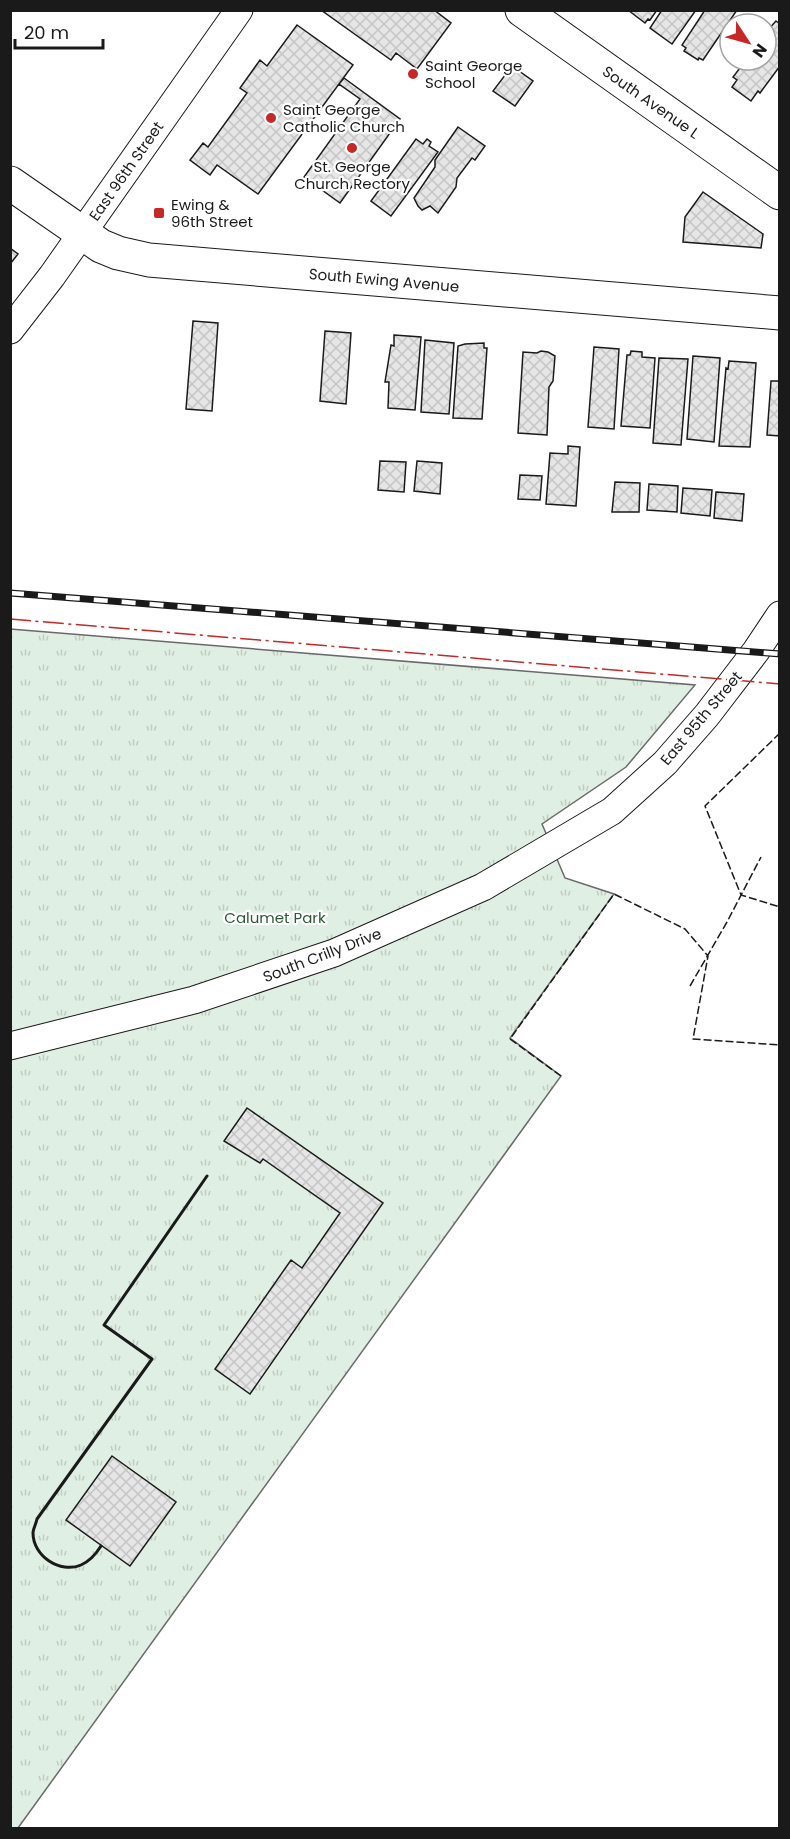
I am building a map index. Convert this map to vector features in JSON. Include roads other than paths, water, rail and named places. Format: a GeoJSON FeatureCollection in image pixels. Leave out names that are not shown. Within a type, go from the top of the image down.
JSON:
{"type":"FeatureCollection","features":[{"type":"Feature","properties":{"kind":"main road","name":"South Avenue L"},"geometry":{"type":"LineString","coordinates":[[522,10],[780,193]]}},
{"type":"Feature","properties":{"kind":"main road","name":"South Ewing Avenue"},"geometry":{"type":"LineString","coordinates":[[10,183],[101,246],[118,253],[149,260],[780,313]]}},
{"type":"Feature","properties":{"kind":"street","name":"East 96th Street"},"geometry":{"type":"LineString","coordinates":[[10,330],[82,235],[239,10]]}},
{"type":"Feature","properties":{"kind":"street","name":"East 95th Street"},"geometry":{"type":"LineString","coordinates":[[612,811],[665,763],[707,715],[756,651],[780,615]]}},
{"type":"Feature","properties":{"kind":"street","name":"South Crilly Drive"},"geometry":{"type":"LineString","coordinates":[[10,1046],[194,1000],[334,953],[483,887],[612,811]]}},
{"type":"Feature","properties":{"kind":"railway"},"geometry":{"type":"LineString","coordinates":[[10,593],[780,654]]}},
{"type":"Feature","properties":{"kind":"place","name":"Saint George School"},"geometry":{"type":"Point","coordinates":[413,74]}},
{"type":"Feature","properties":{"kind":"place","name":"Saint George Catholic Church"},"geometry":{"type":"Point","coordinates":[271,118]}},
{"type":"Feature","properties":{"kind":"place","name":"St. George Church Rectory"},"geometry":{"type":"Point","coordinates":[352,148]}},
{"type":"Feature","properties":{"kind":"place","name":"Ewing & 96th Street"},"geometry":{"type":"Point","coordinates":[159,213]}},
{"type":"Feature","properties":{"kind":"park label","name":"Calumet Park"},"geometry":{"type":"Point","coordinates":[275,917]}}]}
